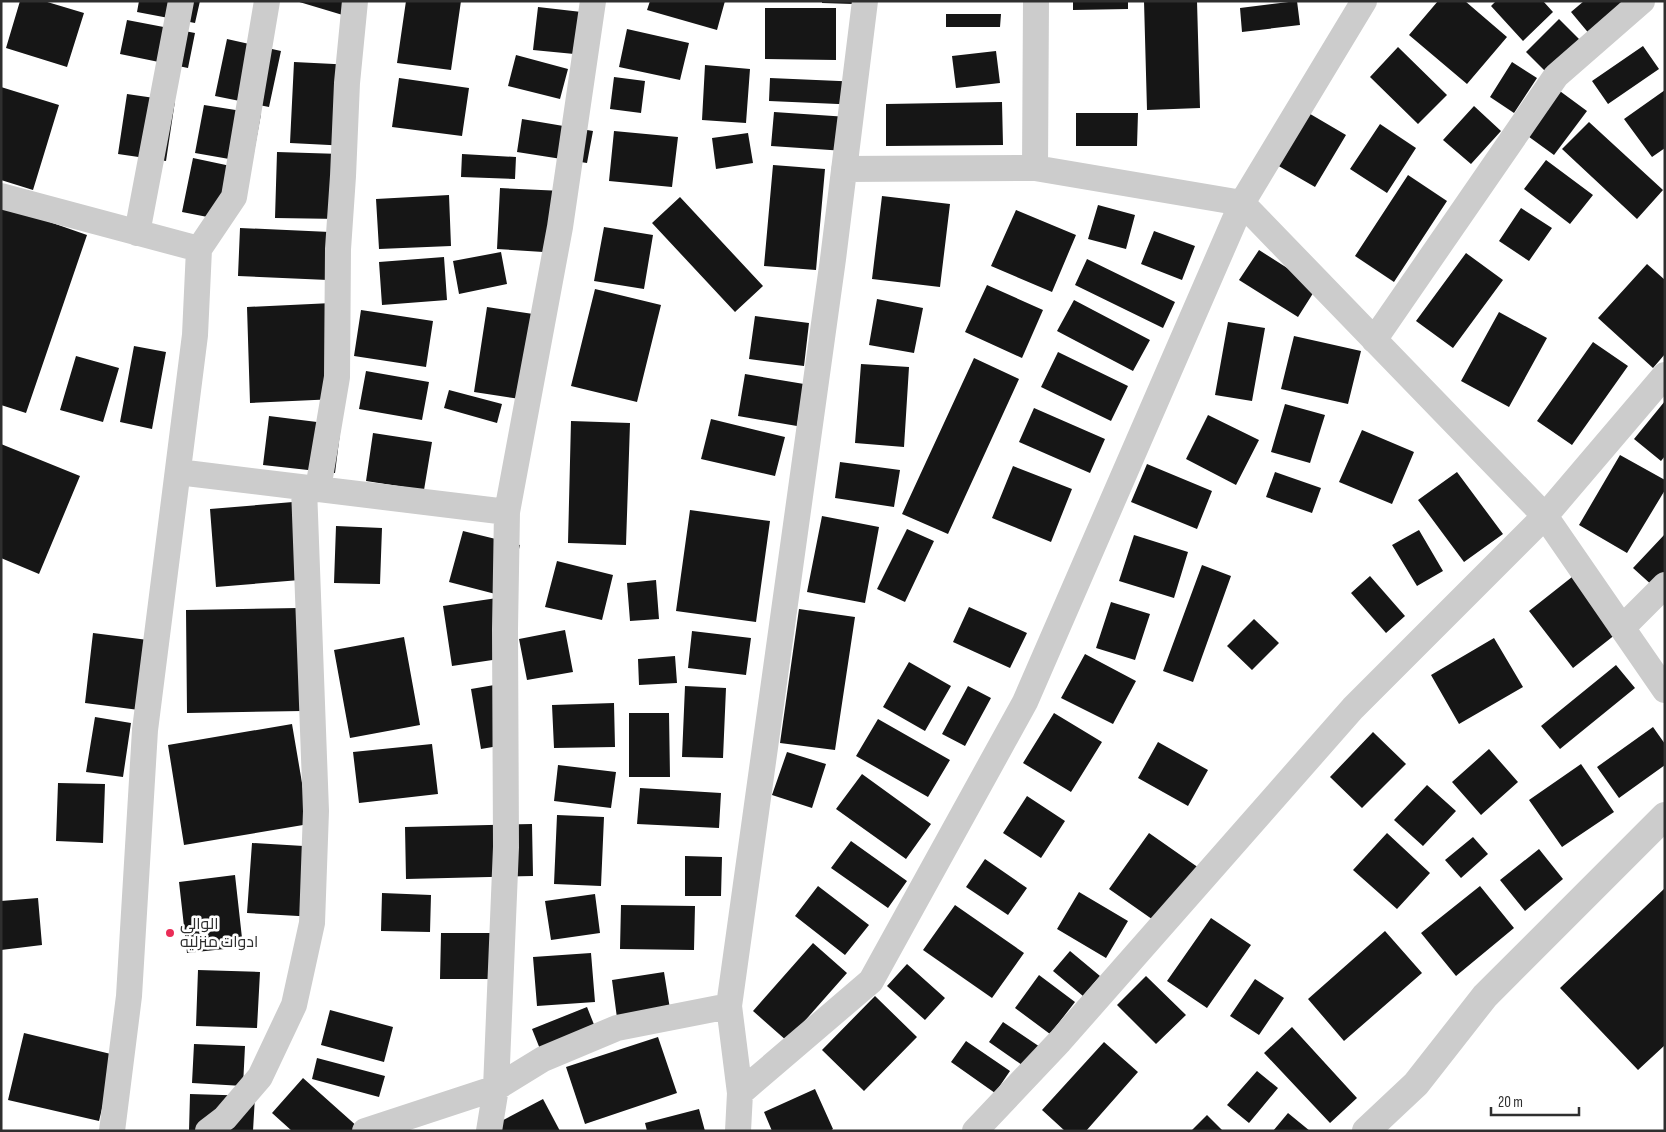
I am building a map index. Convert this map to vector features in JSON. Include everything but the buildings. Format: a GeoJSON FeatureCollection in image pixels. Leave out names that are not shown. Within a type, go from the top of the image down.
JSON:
{"type":"FeatureCollection","features":[{"type":"Feature","properties":{"kind":"street"},"geometry":{"type":"LineString","coordinates":[[137,232],[181,1]]}},
{"type":"Feature","properties":{"kind":"street"},"geometry":{"type":"LineString","coordinates":[[112,1131],[129,996],[145,730],[195,335],[199,249],[234,197],[267,1]]}},
{"type":"Feature","properties":{"kind":"street"},"geometry":{"type":"LineString","coordinates":[[208,1131],[225,1118],[260,1077],[294,1005],[312,923],[316,811],[311,488],[337,377],[338,248],[347,83],[355,1]]}},
{"type":"Feature","properties":{"kind":"street"},"geometry":{"type":"LineString","coordinates":[[489,1131],[496,1088],[506,847],[505,629],[507,512],[560,227],[593,1]]}},
{"type":"Feature","properties":{"kind":"street"},"geometry":{"type":"LineString","coordinates":[[738,1131],[740,1093],[729,1006],[833,260],[865,1]]}},
{"type":"Feature","properties":{"kind":"street"},"geometry":{"type":"LineString","coordinates":[[1035,168],[1036,1]]}},
{"type":"Feature","properties":{"kind":"street"},"geometry":{"type":"LineString","coordinates":[[740,1093],[871,981],[1025,702],[1242,203],[1364,1]]}},
{"type":"Feature","properties":{"kind":"street"},"geometry":{"type":"LineString","coordinates":[[1374,340],[1556,76],[1642,1]]}},
{"type":"Feature","properties":{"kind":"street"},"geometry":{"type":"LineString","coordinates":[[844,169],[1035,168],[1242,203],[1544,516],[1665,690]]}},
{"type":"Feature","properties":{"kind":"street"},"geometry":{"type":"LineString","coordinates":[[1,196],[199,249]]}},
{"type":"Feature","properties":{"kind":"street"},"geometry":{"type":"LineString","coordinates":[[974,1131],[1060,1040],[1353,708],[1544,516],[1665,375]]}},
{"type":"Feature","properties":{"kind":"street"},"geometry":{"type":"LineString","coordinates":[[178,472],[507,512]]}},
{"type":"Feature","properties":{"kind":"street"},"geometry":{"type":"LineString","coordinates":[[1622,628],[1665,585]]}},
{"type":"Feature","properties":{"kind":"street"},"geometry":{"type":"LineString","coordinates":[[1366,1131],[1416,1084],[1484,996],[1665,816]]}},
{"type":"Feature","properties":{"kind":"street"},"geometry":{"type":"LineString","coordinates":[[365,1131],[496,1088],[543,1059],[616,1028],[729,1006]]}},
{"type":"Feature","properties":{"kind":"place","name":"الوالي ادوات منزليه"},"geometry":{"type":"Point","coordinates":[170,933]}}]}
